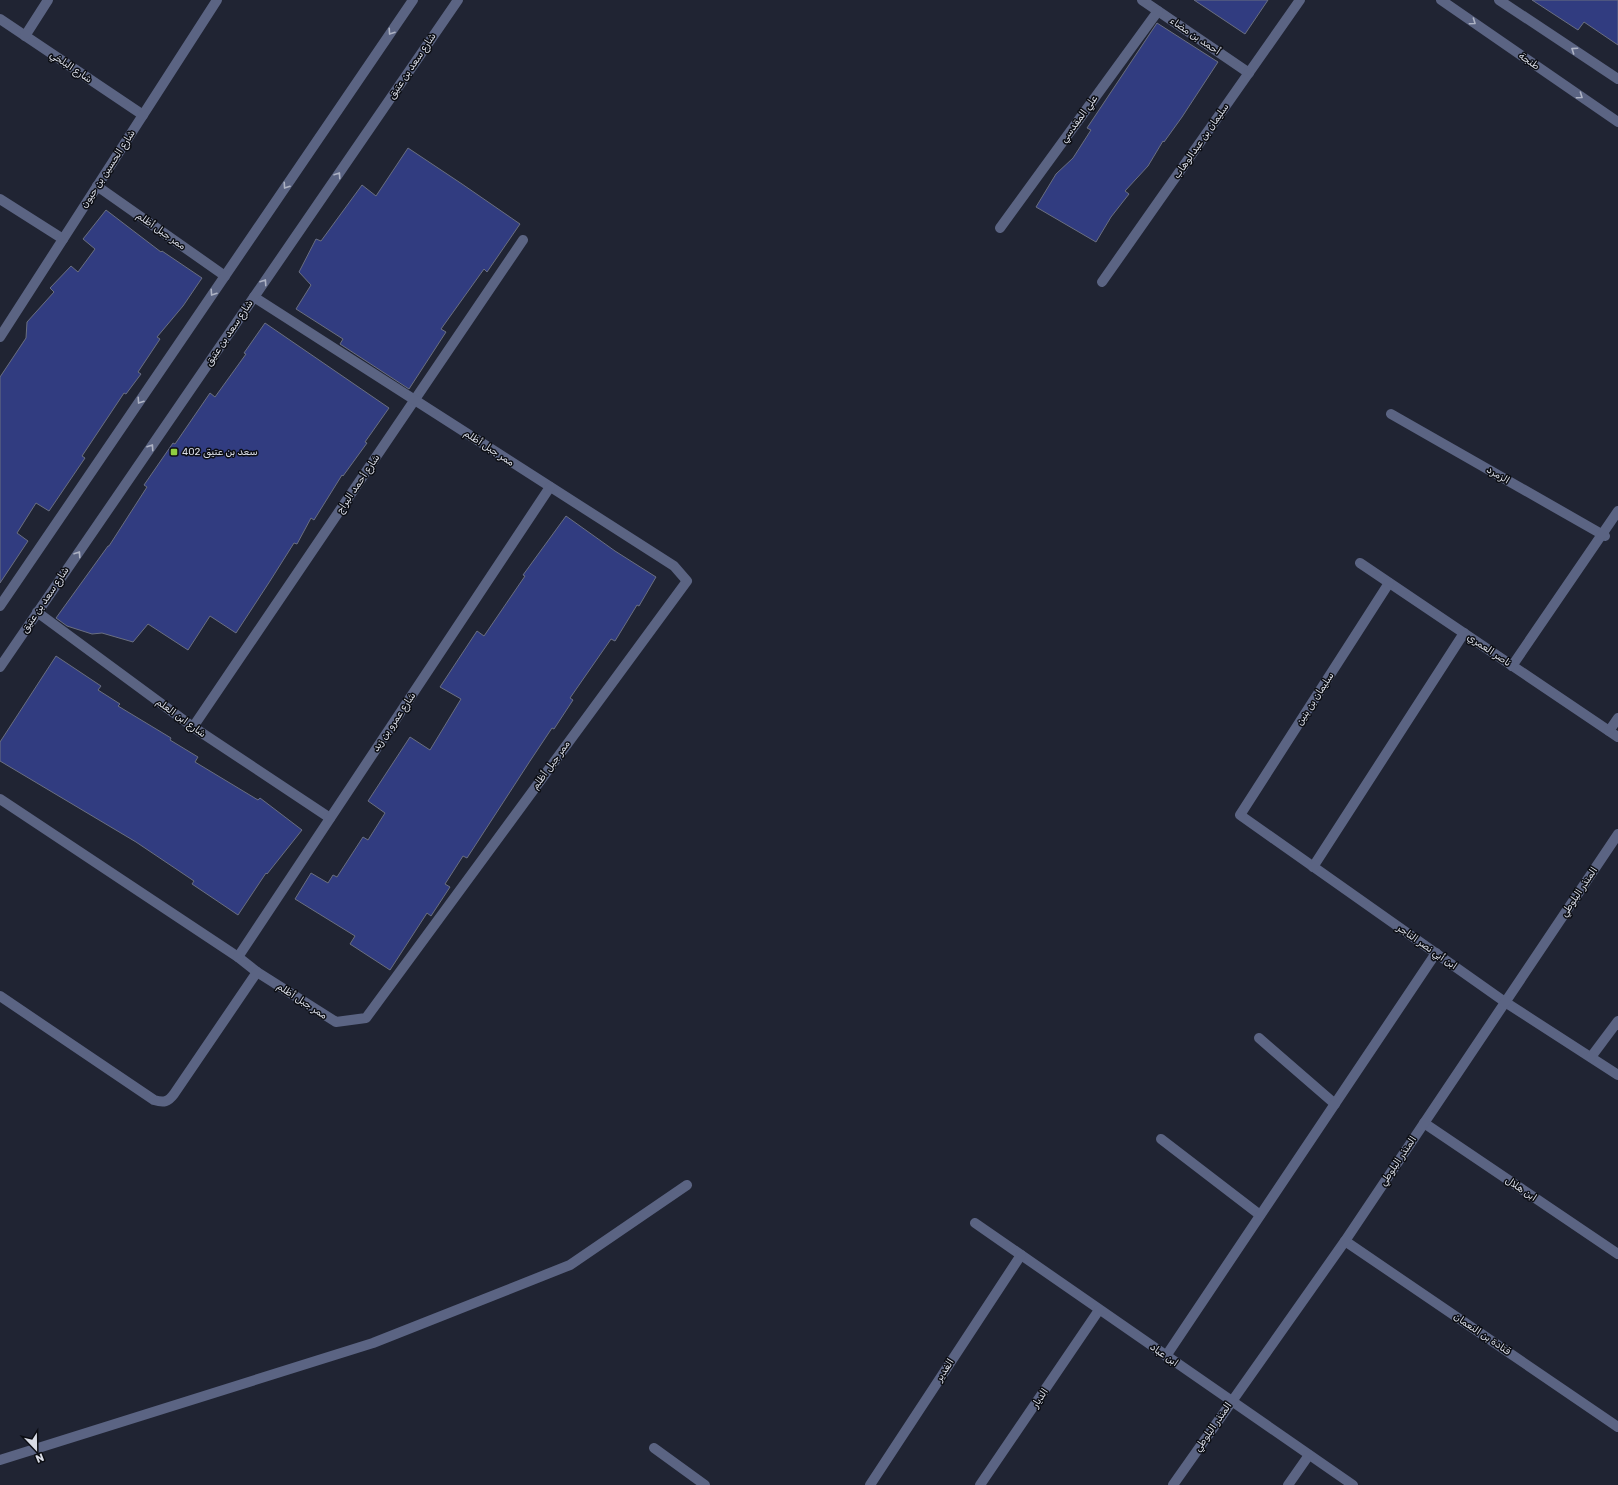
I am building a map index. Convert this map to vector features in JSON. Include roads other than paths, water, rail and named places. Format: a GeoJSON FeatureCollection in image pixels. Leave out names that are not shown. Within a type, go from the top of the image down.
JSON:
{"type":"FeatureCollection","features":[{"type":"Feature","properties":{"kind":"street"},"geometry":{"type":"LineString","coordinates":[[25,36],[48,0]]}},
{"type":"Feature","properties":{"kind":"street","name":"شارع الحسين بن حيون"},"geometry":{"type":"LineString","coordinates":[[0,337],[217,0]]}},
{"type":"Feature","properties":{"kind":"street"},"geometry":{"type":"LineString","coordinates":[[1,603],[413,0]]}},
{"type":"Feature","properties":{"kind":"street","name":"شارع سعد بن عتيق"},"geometry":{"type":"LineString","coordinates":[[0,667],[458,0]]}},
{"type":"Feature","properties":{"kind":"street","name":"أحمد بن مضاء"},"geometry":{"type":"LineString","coordinates":[[1142,0],[1249,73]]}},
{"type":"Feature","properties":{"kind":"street","name":"سليمان بن عبدالوهاب"},"geometry":{"type":"LineString","coordinates":[[1102,282],[1300,0]]}},
{"type":"Feature","properties":{"kind":"street","name":"طنجة"},"geometry":{"type":"LineString","coordinates":[[1441,0],[1618,122]]}},
{"type":"Feature","properties":{"kind":"street"},"geometry":{"type":"LineString","coordinates":[[1499,0],[1618,79]]}},
{"type":"Feature","properties":{"kind":"street","name":"علي المقدسي"},"geometry":{"type":"LineString","coordinates":[[1000,228],[1158,11]]}},
{"type":"Feature","properties":{"kind":"street","name":"شارع البلخي"},"geometry":{"type":"LineString","coordinates":[[0,19],[143,115]]}},
{"type":"Feature","properties":{"kind":"street","name":"ممر جبل أظلم"},"geometry":{"type":"LineString","coordinates":[[97,186],[225,276]]}},
{"type":"Feature","properties":{"kind":"street"},"geometry":{"type":"LineString","coordinates":[[0,199],[63,239]]}},
{"type":"Feature","properties":{"kind":"street","name":"شارع أحمد البراج"},"geometry":{"type":"LineString","coordinates":[[193,727],[523,240]]}},
{"type":"Feature","properties":{"kind":"street","name":"ممر جبل أظلم"},"geometry":{"type":"LineString","coordinates":[[0,799],[238,957],[257,972],[336,1022],[366,1018],[687,581],[674,566],[254,297]]}},
{"type":"Feature","properties":{"kind":"street","name":"الزمرد"},"geometry":{"type":"LineString","coordinates":[[1391,414],[1604,535]]}},
{"type":"Feature","properties":{"kind":"street","name":"شارع عمرو بن زيد"},"geometry":{"type":"LineString","coordinates":[[238,957],[550,487]]}},
{"type":"Feature","properties":{"kind":"street"},"geometry":{"type":"LineString","coordinates":[[1512,666],[1604,535],[1618,512]]}},
{"type":"Feature","properties":{"kind":"street","name":"ناصر العمري"},"geometry":{"type":"LineString","coordinates":[[1360,563],[1618,737]]}},
{"type":"Feature","properties":{"kind":"street","name":"سليمان بن بنين"},"geometry":{"type":"LineString","coordinates":[[1240,815],[1390,583]]}},
{"type":"Feature","properties":{"kind":"street","name":"شارع ابن العلم"},"geometry":{"type":"LineString","coordinates":[[37,612],[193,727],[330,818]]}},
{"type":"Feature","properties":{"kind":"street"},"geometry":{"type":"LineString","coordinates":[[1314,867],[1464,633]]}},
{"type":"Feature","properties":{"kind":"street"},"geometry":{"type":"LineString","coordinates":[[1609,731],[1618,718]]}},
{"type":"Feature","properties":{"kind":"street","name":"ابن أبي نصر التاجر"},"geometry":{"type":"LineString","coordinates":[[1240,815],[1505,1002],[1618,1075]]}},
{"type":"Feature","properties":{"kind":"street","name":"المنذر البلوطي"},"geometry":{"type":"LineString","coordinates":[[1173,1485],[1345,1241],[1618,834]]}},
{"type":"Feature","properties":{"kind":"street"},"geometry":{"type":"LineString","coordinates":[[1166,1356],[1436,953]]}},
{"type":"Feature","properties":{"kind":"street"},"geometry":{"type":"LineString","coordinates":[[0,996],[154,1100],[162,1102],[169,1100],[174,1094],[257,972]]}},
{"type":"Feature","properties":{"kind":"street"},"geometry":{"type":"LineString","coordinates":[[1591,1057],[1618,1021]]}},
{"type":"Feature","properties":{"kind":"street"},"geometry":{"type":"LineString","coordinates":[[1259,1038],[1335,1104]]}},
{"type":"Feature","properties":{"kind":"street","name":"ابن هلال"},"geometry":{"type":"LineString","coordinates":[[1424,1123],[1618,1254]]}},
{"type":"Feature","properties":{"kind":"street"},"geometry":{"type":"LineString","coordinates":[[1161,1139],[1260,1215]]}},
{"type":"Feature","properties":{"kind":"street"},"geometry":{"type":"LineString","coordinates":[[0,1460],[373,1344],[570,1265],[687,1184]]}},
{"type":"Feature","properties":{"kind":"street","name":"ابن عباد"},"geometry":{"type":"LineString","coordinates":[[975,1223],[1231,1402],[1353,1485]]}},
{"type":"Feature","properties":{"kind":"street","name":"قتادة بن النعمان"},"geometry":{"type":"LineString","coordinates":[[1345,1241],[1618,1427]]}},
{"type":"Feature","properties":{"kind":"street","name":"الغدير"},"geometry":{"type":"LineString","coordinates":[[870,1485],[1021,1255]]}},
{"type":"Feature","properties":{"kind":"street","name":"الديار"},"geometry":{"type":"LineString","coordinates":[[980,1485],[1099,1310]]}},
{"type":"Feature","properties":{"kind":"street"},"geometry":{"type":"LineString","coordinates":[[654,1448],[705,1485]]}},
{"type":"Feature","properties":{"kind":"street"},"geometry":{"type":"LineString","coordinates":[[1288,1485],[1309,1455]]}},
{"type":"Feature","properties":{"kind":"place","name":"سعد بن عتيق 402"},"geometry":{"type":"Point","coordinates":[174,452]}}]}
